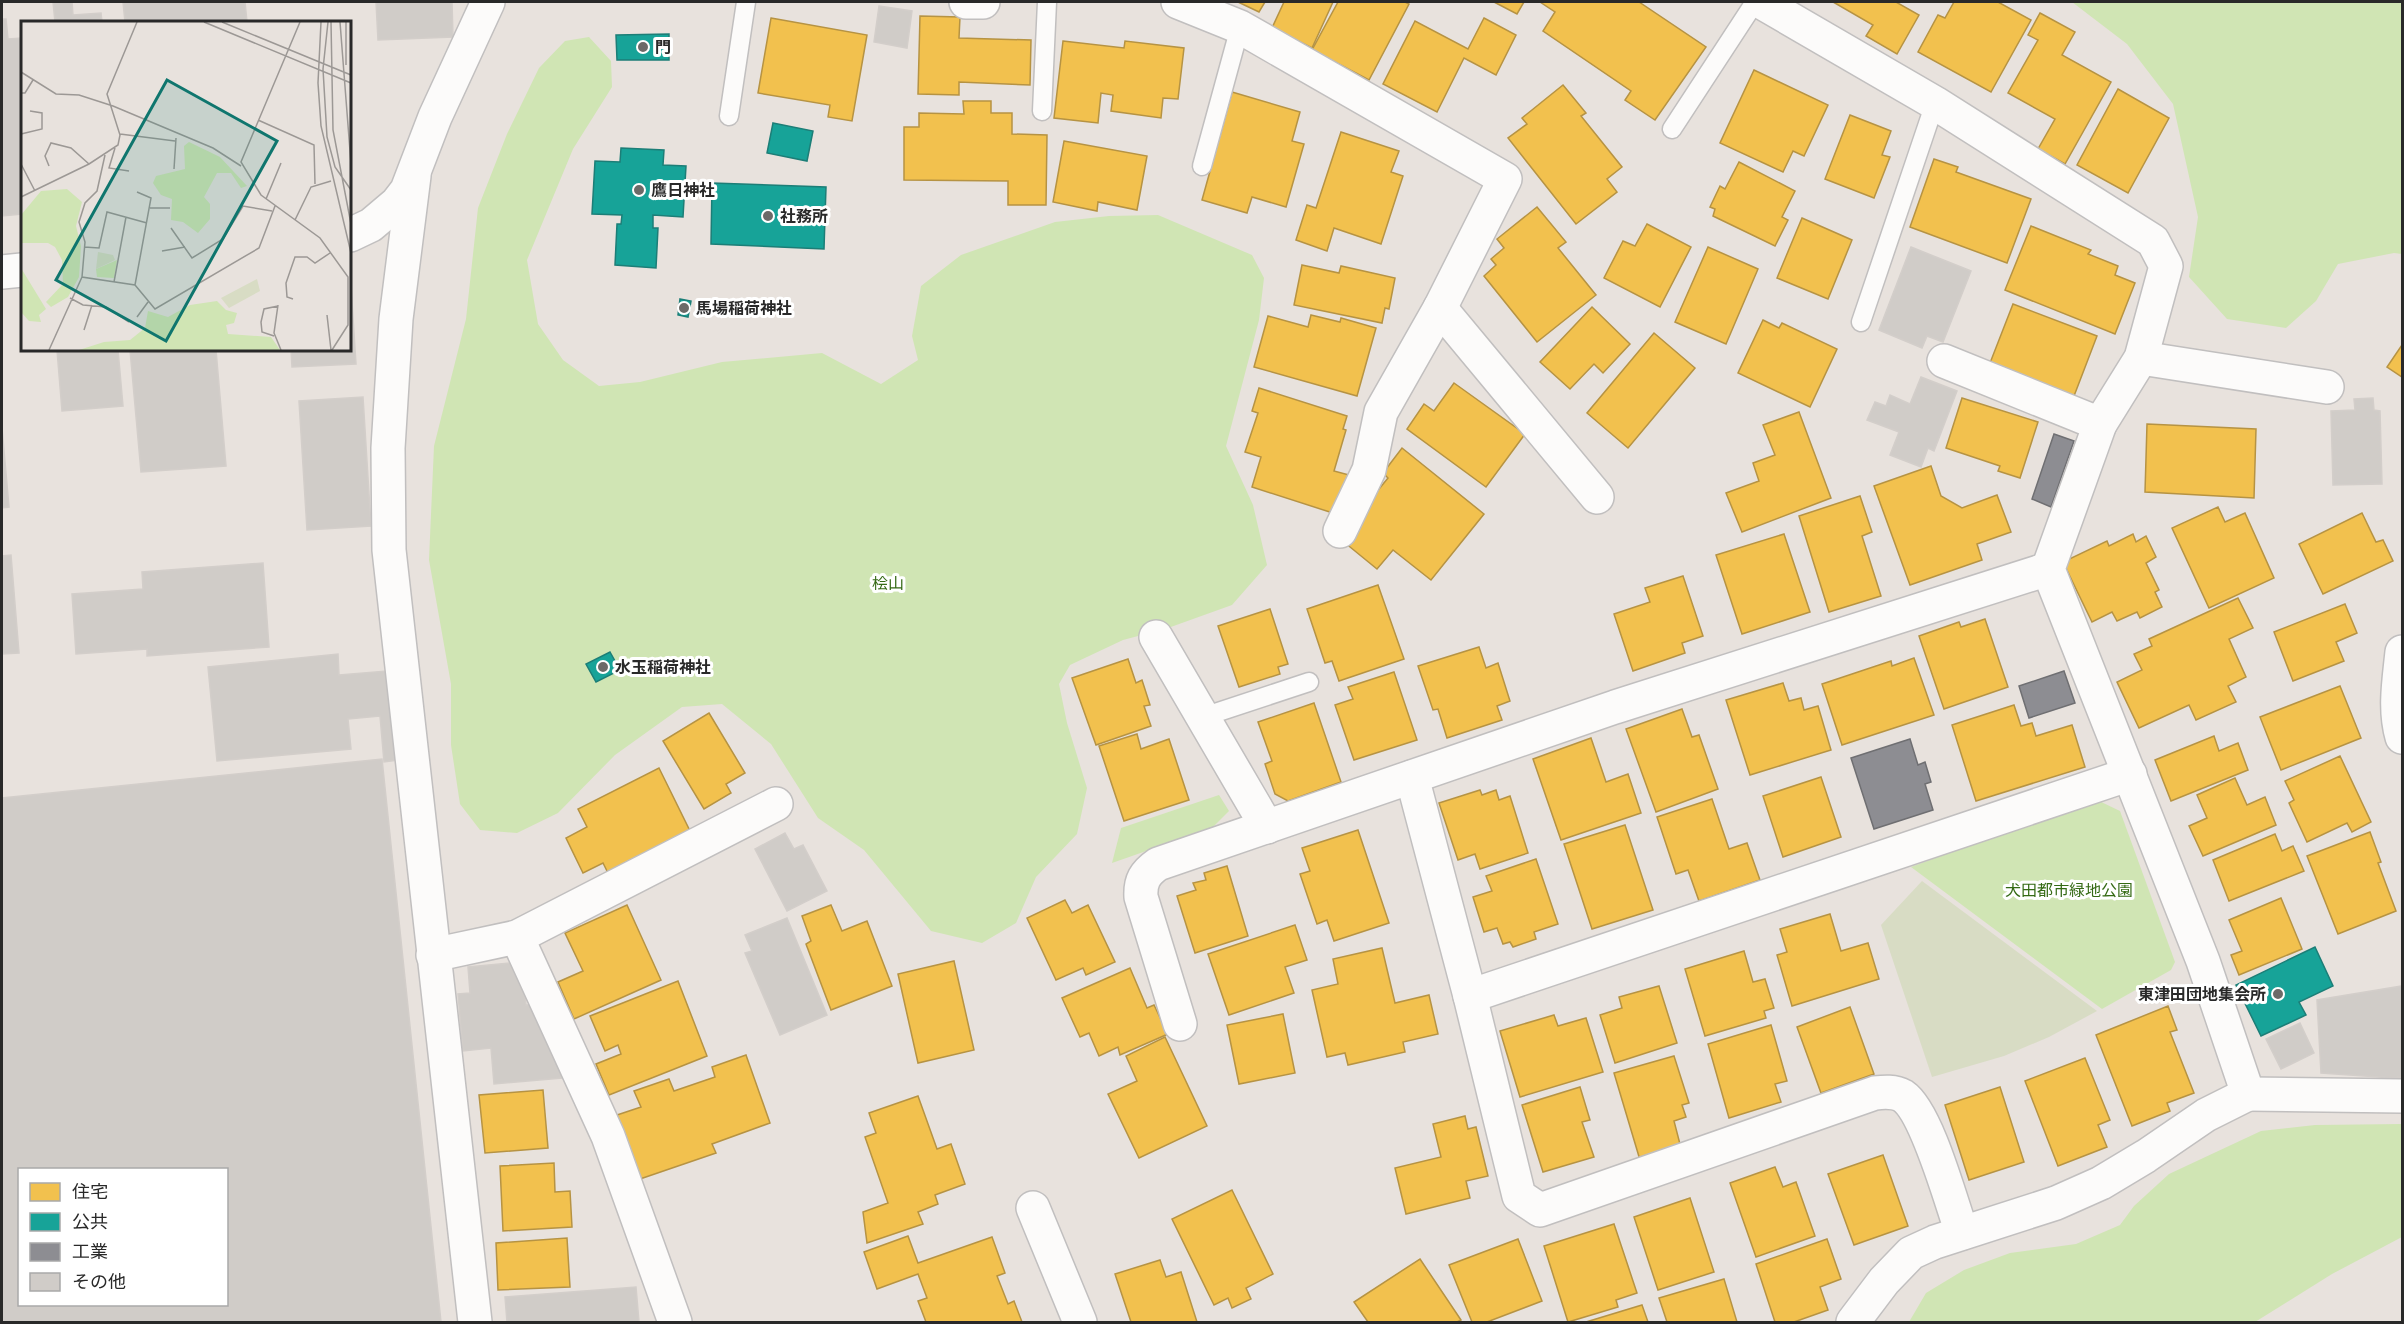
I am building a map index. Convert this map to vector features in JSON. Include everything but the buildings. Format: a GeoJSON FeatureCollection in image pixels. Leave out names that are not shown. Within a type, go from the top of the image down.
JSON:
{"type":"FeatureCollection","features":[{"type":"Feature","properties":{"kind":"street"},"geometry":{"type":"LineString","coordinates":[[351,235],[371,225],[397,203],[407,190],[435,117],[488,2]]}},
{"type":"Feature","properties":{"kind":"street"},"geometry":{"type":"LineString","coordinates":[[966,2],[983,2]]}},
{"type":"Feature","properties":{"kind":"street"},"geometry":{"type":"LineString","coordinates":[[1178,2],[1240,27],[1505,179],[1440,308],[1381,412],[1370,470],[1340,531]]}},
{"type":"Feature","properties":{"kind":"street"},"geometry":{"type":"LineString","coordinates":[[1761,2],[1935,103],[2153,241],[2166,266],[2141,357],[2100,424],[2048,569],[2221,1011],[2248,1094]]}},
{"type":"Feature","properties":{"kind":"street"},"geometry":{"type":"LineString","coordinates":[[414,176],[396,319],[388,448],[388,550],[475,1323]]}},
{"type":"Feature","properties":{"kind":"street"},"geometry":{"type":"LineString","coordinates":[[2,272],[21,270]]}},
{"type":"Feature","properties":{"kind":"street"},"geometry":{"type":"LineString","coordinates":[[1440,308],[1597,497]]}},
{"type":"Feature","properties":{"kind":"street"},"geometry":{"type":"LineString","coordinates":[[2141,357],[2327,387]]}},
{"type":"Feature","properties":{"kind":"street"},"geometry":{"type":"LineString","coordinates":[[1944,360],[2100,424]]}},
{"type":"Feature","properties":{"kind":"street"},"geometry":{"type":"LineString","coordinates":[[1180,1024],[1141,897],[1140,886],[1143,878],[1158,864],[1616,707],[2048,569]]}},
{"type":"Feature","properties":{"kind":"street"},"geometry":{"type":"LineString","coordinates":[[1156,637],[1267,827]]}},
{"type":"Feature","properties":{"kind":"street"},"geometry":{"type":"LineString","coordinates":[[2403,652],[2397,698],[2399,725],[2403,737]]}},
{"type":"Feature","properties":{"kind":"street"},"geometry":{"type":"LineString","coordinates":[[1470,996],[2130,774]]}},
{"type":"Feature","properties":{"kind":"street"},"geometry":{"type":"LineString","coordinates":[[1412,777],[1470,996],[1519,1196],[1540,1210],[1875,1093],[1889,1092],[1901,1095],[1919,1114],[1962,1233]]}},
{"type":"Feature","properties":{"kind":"street"},"geometry":{"type":"LineString","coordinates":[[433,955],[517,937],[776,804]]}},
{"type":"Feature","properties":{"kind":"street"},"geometry":{"type":"LineString","coordinates":[[517,937],[608,1136],[675,1323]]}},
{"type":"Feature","properties":{"kind":"street"},"geometry":{"type":"LineString","coordinates":[[1853,1323],[1884,1281],[1911,1253],[1935,1242],[2056,1203],[2101,1183],[2206,1115],[2248,1094],[2403,1096]]}},
{"type":"Feature","properties":{"kind":"street"},"geometry":{"type":"LineString","coordinates":[[1033,1208],[1080,1323]]}},
{"type":"Feature","properties":{"kind":"lane"},"geometry":{"type":"LineString","coordinates":[[729,116],[746,2]]}},
{"type":"Feature","properties":{"kind":"lane"},"geometry":{"type":"LineString","coordinates":[[1042,111],[1047,2]]}},
{"type":"Feature","properties":{"kind":"lane"},"geometry":{"type":"LineString","coordinates":[[1672,129],[1755,2]]}},
{"type":"Feature","properties":{"kind":"lane"},"geometry":{"type":"LineString","coordinates":[[1203,166],[1240,27]]}},
{"type":"Feature","properties":{"kind":"lane"},"geometry":{"type":"LineString","coordinates":[[1862,322],[1935,103]]}},
{"type":"Feature","properties":{"kind":"lane"},"geometry":{"type":"LineString","coordinates":[[1203,717],[1310,682]]}},
{"type":"Feature","properties":{"kind":"green space"},"geometry":{"type":"Polygon","coordinates":[[[2072,2],[2402,2],[2402,254],[2394,253],[2338,264],[2316,301],[2286,328],[2227,319],[2189,277],[2198,217],[2173,104],[2127,44],[2072,2]]]}},
{"type":"Feature","properties":{"kind":"green space","name":"桧山"},"geometry":{"type":"Polygon","coordinates":[[[589,37],[611,61],[612,87],[573,149],[527,260],[538,324],[563,360],[599,386],[640,382],[722,362],[822,353],[881,384],[918,360],[912,336],[921,286],[961,255],[1055,222],[1109,216],[1158,215],[1252,255],[1264,278],[1259,320],[1226,446],[1253,505],[1267,565],[1232,605],[1168,628],[1123,640],[1070,665],[1059,684],[1067,723],[1087,788],[1077,834],[1036,877],[1016,923],[982,943],[931,931],[864,850],[818,818],[771,744],[722,704],[682,707],[615,755],[558,813],[517,833],[480,830],[460,804],[451,745],[451,684],[429,560],[434,446],[466,319],[478,208],[507,134],[539,68],[565,41],[589,37]]]}},
{"type":"Feature","properties":{"kind":"green space"},"geometry":{"type":"Polygon","coordinates":[[[1219,795],[1229,811],[1212,828],[1112,863],[1121,828],[1219,795]]]}},
{"type":"Feature","properties":{"kind":"green space","name":"犬田都市緑地公園"},"geometry":{"type":"Polygon","coordinates":[[[2095,799],[2120,811],[2175,962],[2171,970],[2102,1009],[1911,867],[2095,799]]]}},
{"type":"Feature","properties":{"kind":"green space"},"geometry":{"type":"Polygon","coordinates":[[[1922,881],[2097,1011],[2049,1037],[2004,1056],[1932,1077],[1881,925],[1922,881]]]}},
{"type":"Feature","properties":{"kind":"green space"},"geometry":{"type":"Polygon","coordinates":[[[2402,1124],[2402,1237],[2332,1274],[2255,1322],[1909,1322],[1926,1293],[1964,1270],[2010,1253],[2076,1244],[2120,1225],[2134,1206],[2169,1174],[2261,1131],[2315,1125],[2402,1124]]]}},
{"type":"Feature","properties":{"kind":"place","name":"門"},"geometry":{"type":"Point","coordinates":[643,47]}},
{"type":"Feature","properties":{"kind":"place","name":"鷹日神社"},"geometry":{"type":"Point","coordinates":[639,190]}},
{"type":"Feature","properties":{"kind":"place","name":"社務所"},"geometry":{"type":"Point","coordinates":[768,216]}},
{"type":"Feature","properties":{"kind":"place","name":"馬場稲荷神社"},"geometry":{"type":"Point","coordinates":[684,308]}},
{"type":"Feature","properties":{"kind":"place","name":"水玉稲荷神社"},"geometry":{"type":"Point","coordinates":[603,667]}},
{"type":"Feature","properties":{"kind":"place","name":"東津田団地集会所"},"geometry":{"type":"Point","coordinates":[2278,994]}}]}
